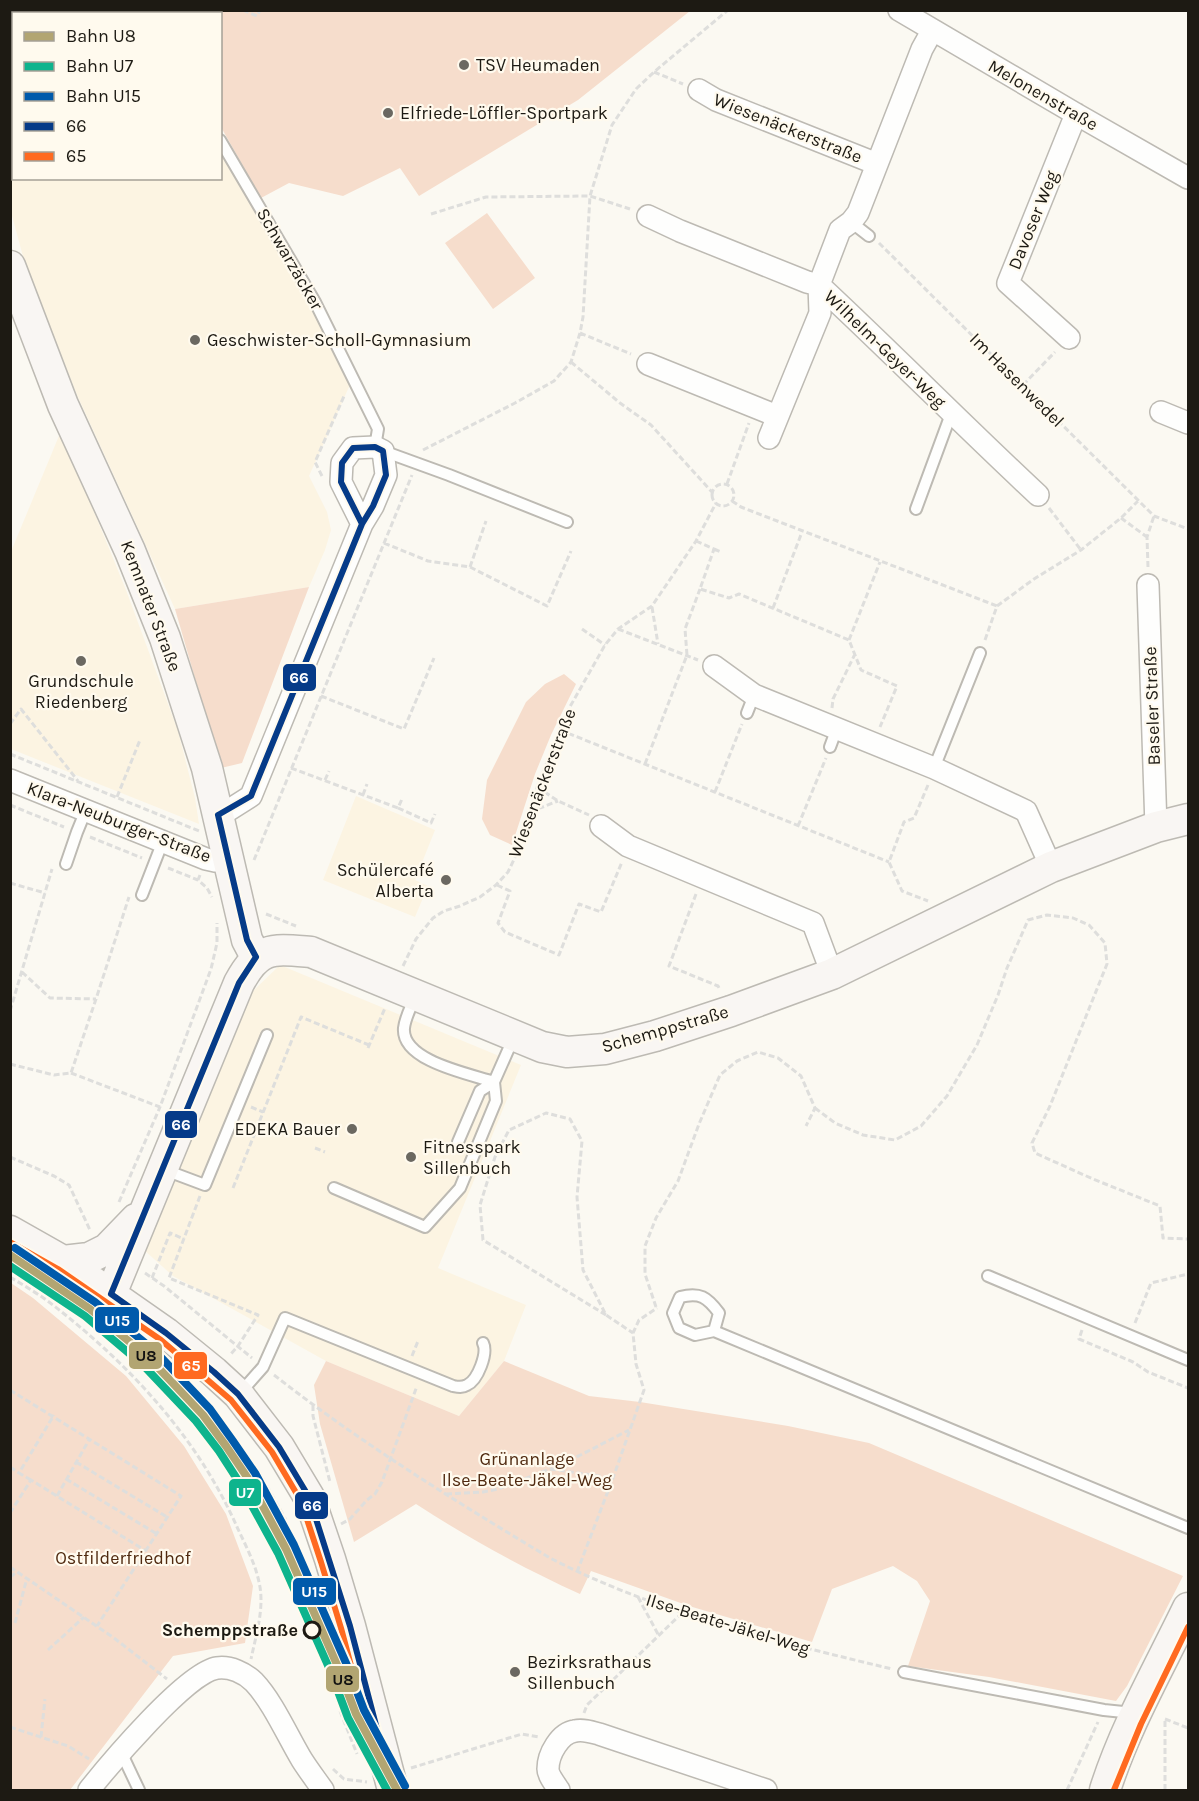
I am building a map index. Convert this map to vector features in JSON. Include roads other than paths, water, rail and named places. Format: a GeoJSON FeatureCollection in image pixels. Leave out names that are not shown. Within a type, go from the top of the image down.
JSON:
{"type":"FeatureCollection","features":[{"type":"Feature","properties":{"kind":"street","name":"Melonenstraße"},"geometry":{"type":"LineString","coordinates":[[899,10],[1188,178]]}},
{"type":"Feature","properties":{"kind":"street","name":"Wiesenäckerstraße"},"geometry":{"type":"LineString","coordinates":[[769,438],[820,313],[819,285],[840,230],[858,213],[922,49],[932,31]]}},
{"type":"Feature","properties":{"kind":"street","name":"Wiesenäckerstraße"},"geometry":{"type":"LineString","coordinates":[[699,90],[716,100],[877,164]]}},
{"type":"Feature","properties":{"kind":"street","name":"Davoser Weg"},"geometry":{"type":"LineString","coordinates":[[1069,338],[1008,283],[1076,114]]}},
{"type":"Feature","properties":{"kind":"street"},"geometry":{"type":"LineString","coordinates":[[648,216],[680,231],[819,285]]}},
{"type":"Feature","properties":{"kind":"street","name":"Kemnater Straße"},"geometry":{"type":"LineString","coordinates":[[10,266],[63,405],[130,551],[165,638],[207,768],[212,825],[229,861],[247,940],[256,957]]}},
{"type":"Feature","properties":{"kind":"street","name":"Wilhelm-Geyer-Weg"},"geometry":{"type":"LineString","coordinates":[[819,285],[1038,495]]}},
{"type":"Feature","properties":{"kind":"street"},"geometry":{"type":"LineString","coordinates":[[648,364],[777,416]]}},
{"type":"Feature","properties":{"kind":"street"},"geometry":{"type":"LineString","coordinates":[[1161,412],[1188,423]]}},
{"type":"Feature","properties":{"kind":"street"},"geometry":{"type":"LineString","coordinates":[[212,825],[229,810],[251,796],[362,524],[374,506],[386,475],[379,449],[353,448],[342,463],[341,482],[362,524]]}},
{"type":"Feature","properties":{"kind":"street","name":"Baseler Straße"},"geometry":{"type":"LineString","coordinates":[[1148,585],[1156,827]]}},
{"type":"Feature","properties":{"kind":"street"},"geometry":{"type":"LineString","coordinates":[[714,666],[751,704],[833,734],[873,743],[934,768],[1026,811],[1051,867]]}},
{"type":"Feature","properties":{"kind":"street","name":"Klara-Neuburger-Straße"},"geometry":{"type":"LineString","coordinates":[[10,780],[163,841],[229,861]]}},
{"type":"Feature","properties":{"kind":"street","name":"Schemppstraße"},"geometry":{"type":"LineString","coordinates":[[256,957],[269,951],[311,952],[542,1047],[567,1052],[605,1049],[655,1036],[731,1011],[832,974],[1051,867],[1156,827],[1188,819]]}},
{"type":"Feature","properties":{"kind":"street"},"geometry":{"type":"LineString","coordinates":[[601,826],[628,846],[813,922],[832,974]]}},
{"type":"Feature","properties":{"kind":"street"},"geometry":{"type":"LineString","coordinates":[[111,1294],[116,1255],[131,1207],[162,1168],[239,983],[256,957]]}},
{"type":"Feature","properties":{"kind":"street"},"geometry":{"type":"LineString","coordinates":[[166,1111],[182,1091]]}},
{"type":"Feature","properties":{"kind":"street"},"geometry":{"type":"LineString","coordinates":[[192,1136],[202,1111]]}},
{"type":"Feature","properties":{"kind":"street"},"geometry":{"type":"LineString","coordinates":[[10,1231],[63,1261],[166,1333],[238,1394],[279,1448],[309,1497],[350,1626],[388,1781]]}},
{"type":"Feature","properties":{"kind":"street"},"geometry":{"type":"LineString","coordinates":[[63,1261],[116,1255]]}},
{"type":"Feature","properties":{"kind":"street"},"geometry":{"type":"LineString","coordinates":[[1105,1791],[1136,1713],[1188,1608]]}},
{"type":"Feature","properties":{"kind":"street"},"geometry":{"type":"LineString","coordinates":[[89,1791],[121,1752],[180,1690],[201,1674],[217,1668],[243,1673],[255,1683],[323,1791]]}},
{"type":"Feature","properties":{"kind":"street"},"geometry":{"type":"LineString","coordinates":[[559,1791],[548,1770],[551,1755],[567,1736],[599,1734],[766,1791]]}},
{"type":"Feature","properties":{"kind":"lane","name":"Schwarzäcker"},"geometry":{"type":"LineString","coordinates":[[222,143],[315,302],[378,429],[379,449]]}},
{"type":"Feature","properties":{"kind":"lane"},"geometry":{"type":"LineString","coordinates":[[851,222],[869,236]]}},
{"type":"Feature","properties":{"kind":"lane","name":"Wilhelm-Geyer-Weg"},"geometry":{"type":"LineString","coordinates":[[916,509],[951,414]]}},
{"type":"Feature","properties":{"kind":"lane"},"geometry":{"type":"LineString","coordinates":[[379,449],[567,522]]}},
{"type":"Feature","properties":{"kind":"lane"},"geometry":{"type":"LineString","coordinates":[[934,768],[980,653]]}},
{"type":"Feature","properties":{"kind":"lane"},"geometry":{"type":"LineString","coordinates":[[61,862],[86,810]]}},
{"type":"Feature","properties":{"kind":"lane"},"geometry":{"type":"LineString","coordinates":[[142,895],[163,841]]}},
{"type":"Feature","properties":{"kind":"lane"},"geometry":{"type":"LineString","coordinates":[[405,990],[403,1030],[412,1049],[423,1058],[494,1082]]}},
{"type":"Feature","properties":{"kind":"lane"},"geometry":{"type":"LineString","coordinates":[[162,1168],[205,1185],[267,1035]]}},
{"type":"Feature","properties":{"kind":"lane"},"geometry":{"type":"LineString","coordinates":[[334,1188],[425,1227],[460,1188],[495,1101],[494,1082],[515,1036]]}},
{"type":"Feature","properties":{"kind":"lane"},"geometry":{"type":"LineString","coordinates":[[458,1142],[480,1091],[494,1082]]}},
{"type":"Feature","properties":{"kind":"lane"},"geometry":{"type":"LineString","coordinates":[[988,1276],[1188,1360]]}},
{"type":"Feature","properties":{"kind":"lane"},"geometry":{"type":"LineString","coordinates":[[714,1331],[719,1313],[709,1300],[691,1294],[680,1297],[673,1312],[679,1328],[695,1335],[714,1331],[1188,1528]]}},
{"type":"Feature","properties":{"kind":"lane"},"geometry":{"type":"LineString","coordinates":[[238,1394],[263,1367],[285,1318],[461,1388],[474,1380],[485,1354],[483,1343]]}},
{"type":"Feature","properties":{"kind":"lane"},"geometry":{"type":"LineString","coordinates":[[904,1672],[1104,1710],[1136,1713]]}},
{"type":"Feature","properties":{"kind":"lane"},"geometry":{"type":"LineString","coordinates":[[121,1752],[139,1791]]}},
{"type":"Feature","properties":{"kind":"rail line","name":"U15"},"geometry":{"type":"LineString","coordinates":[[15,1248],[95,1302],[155,1351],[210,1409],[255,1473],[294,1545],[364,1710],[405,1786]]}},
{"type":"Feature","properties":{"kind":"rail line","name":"U8"},"geometry":{"type":"LineString","coordinates":[[10,1255],[90,1309],[149,1358],[203,1415],[226,1446],[247,1477],[286,1549],[356,1714],[397,1790]]}},
{"type":"Feature","properties":{"kind":"rail line","name":"U7"},"geometry":{"type":"LineString","coordinates":[[10,1266],[85,1316],[143,1365],[196,1421],[219,1451],[278,1553],[330,1670],[348,1718],[387,1790]]}},
{"type":"Feature","properties":{"kind":"place","name":"TSV Heumaden"},"geometry":{"type":"Point","coordinates":[464,65]}},
{"type":"Feature","properties":{"kind":"place","name":"Elfriede-Löffler-Sportpark"},"geometry":{"type":"Point","coordinates":[388,113]}},
{"type":"Feature","properties":{"kind":"place","name":"Geschwister-Scholl-Gymnasium"},"geometry":{"type":"Point","coordinates":[195,340]}},
{"type":"Feature","properties":{"kind":"place","name":"Grundschule Riedenberg"},"geometry":{"type":"Point","coordinates":[81,661]}},
{"type":"Feature","properties":{"kind":"place","name":"Schülercafé Alberta"},"geometry":{"type":"Point","coordinates":[446,880]}},
{"type":"Feature","properties":{"kind":"place","name":"EDEKA Bauer"},"geometry":{"type":"Point","coordinates":[352,1129]}},
{"type":"Feature","properties":{"kind":"place","name":"Fitnesspark Sillenbuch"},"geometry":{"type":"Point","coordinates":[411,1157]}},
{"type":"Feature","properties":{"kind":"place","name":"Schemppstraße"},"geometry":{"type":"Point","coordinates":[312,1630]}},
{"type":"Feature","properties":{"kind":"place","name":"Bezirksrathaus Sillenbuch"},"geometry":{"type":"Point","coordinates":[515,1672]}},
{"type":"Feature","properties":{"kind":"park label","name":"Grünanlage Ilse-Beate-Jäkel-Weg"},"geometry":{"type":"Point","coordinates":[527,1469]}},
{"type":"Feature","properties":{"kind":"park label","name":"Ostfilderfriedhof"},"geometry":{"type":"Point","coordinates":[123,1558]}}]}
